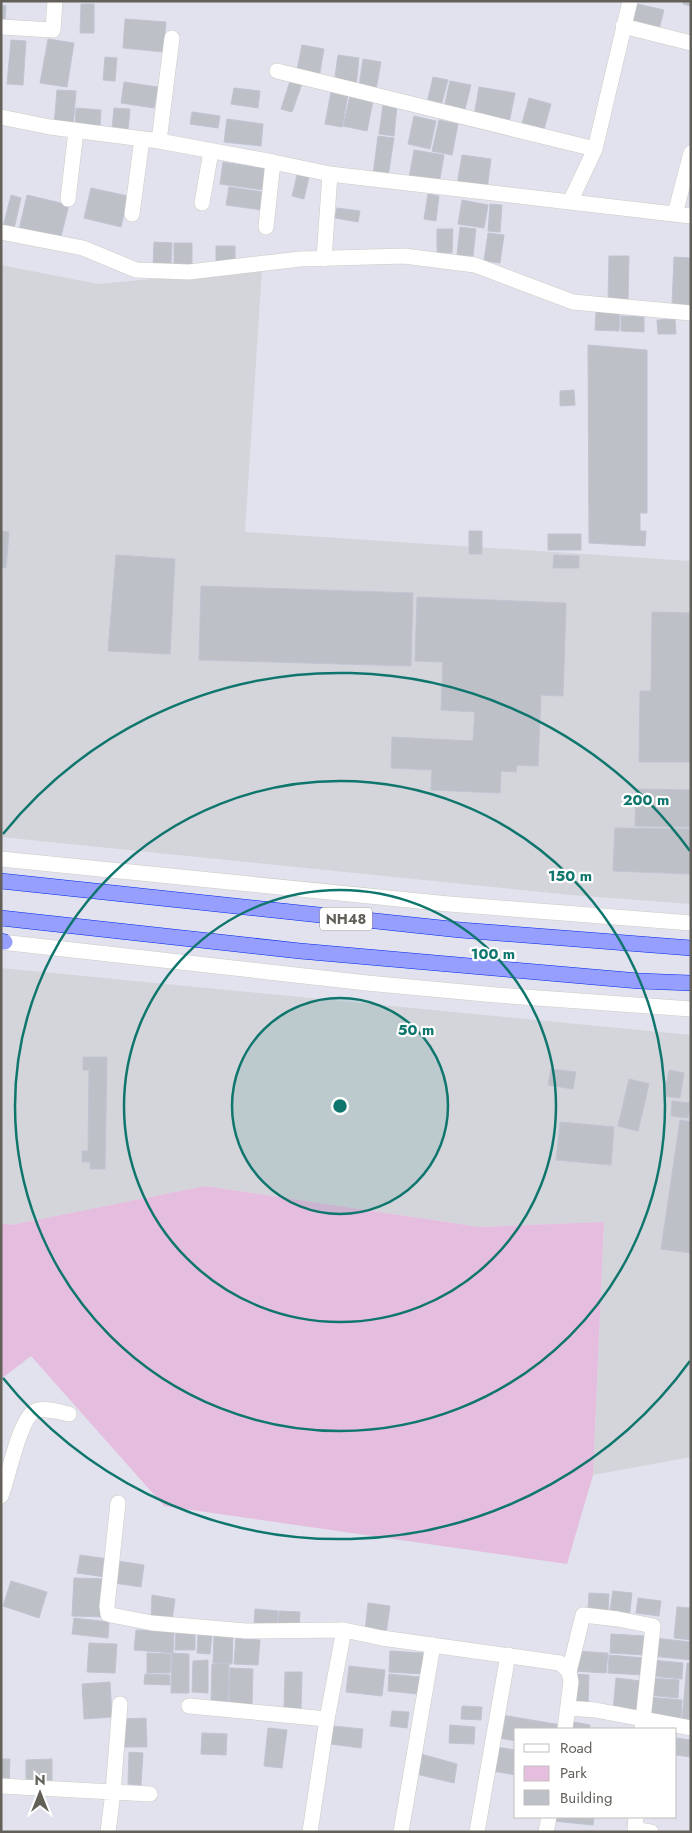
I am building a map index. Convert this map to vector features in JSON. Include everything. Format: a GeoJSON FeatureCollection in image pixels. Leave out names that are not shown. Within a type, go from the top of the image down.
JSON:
{"type":"FeatureCollection","features":[{"type":"Feature","properties":{"kind":"highway","name":"NH48"},"geometry":{"type":"LineString","coordinates":[[1,881],[460,930],[691,948]]}},
{"type":"Feature","properties":{"kind":"highway","name":"NH48"},"geometry":{"type":"LineString","coordinates":[[1,918],[384,959],[691,984]]}},
{"type":"Feature","properties":{"kind":"street"},"geometry":{"type":"LineString","coordinates":[[1,26],[53,30],[55,1]]}},
{"type":"Feature","properties":{"kind":"street"},"geometry":{"type":"LineString","coordinates":[[570,202],[595,149],[630,1]]}},
{"type":"Feature","properties":{"kind":"street"},"geometry":{"type":"LineString","coordinates":[[623,26],[691,43]]}},
{"type":"Feature","properties":{"kind":"street"},"geometry":{"type":"LineString","coordinates":[[159,141],[172,38]]}},
{"type":"Feature","properties":{"kind":"street"},"geometry":{"type":"LineString","coordinates":[[277,71],[595,149]]}},
{"type":"Feature","properties":{"kind":"street"},"geometry":{"type":"LineString","coordinates":[[1,117],[76,130],[159,141],[330,174],[691,216]]}},
{"type":"Feature","properties":{"kind":"street"},"geometry":{"type":"LineString","coordinates":[[68,199],[76,130]]}},
{"type":"Feature","properties":{"kind":"street"},"geometry":{"type":"LineString","coordinates":[[132,214],[142,139]]}},
{"type":"Feature","properties":{"kind":"street"},"geometry":{"type":"LineString","coordinates":[[202,203],[211,151]]}},
{"type":"Feature","properties":{"kind":"street"},"geometry":{"type":"LineString","coordinates":[[675,214],[691,152]]}},
{"type":"Feature","properties":{"kind":"street"},"geometry":{"type":"LineString","coordinates":[[266,227],[273,162]]}},
{"type":"Feature","properties":{"kind":"street"},"geometry":{"type":"LineString","coordinates":[[324,259],[330,174]]}},
{"type":"Feature","properties":{"kind":"street"},"geometry":{"type":"LineString","coordinates":[[1,232],[83,248],[136,270],[189,272],[300,259],[404,256],[475,265],[573,302],[691,313]]}},
{"type":"Feature","properties":{"kind":"street"},"geometry":{"type":"LineString","coordinates":[[1,859],[439,903],[691,923]]}},
{"type":"Feature","properties":{"kind":"street"},"geometry":{"type":"LineString","coordinates":[[3,942],[367,983],[496,995],[691,1009]]}},
{"type":"Feature","properties":{"kind":"street"},"geometry":{"type":"LineString","coordinates":[[1,1496],[8,1451],[27,1418],[34,1411],[48,1410],[69,1414]]}},
{"type":"Feature","properties":{"kind":"street"},"geometry":{"type":"LineString","coordinates":[[118,1503],[107,1606],[108,1614],[111,1616],[152,1623],[246,1631],[344,1630],[382,1638],[560,1663],[569,1672]]}},
{"type":"Feature","properties":{"kind":"street"},"geometry":{"type":"LineString","coordinates":[[565,1728],[570,1682],[569,1672],[583,1615],[653,1626],[642,1724]]}},
{"type":"Feature","properties":{"kind":"street"},"geometry":{"type":"LineString","coordinates":[[310,1832],[326,1719],[344,1630]]}},
{"type":"Feature","properties":{"kind":"street"},"geometry":{"type":"LineString","coordinates":[[400,1832],[433,1645]]}},
{"type":"Feature","properties":{"kind":"street"},"geometry":{"type":"LineString","coordinates":[[477,1832],[508,1655]]}},
{"type":"Feature","properties":{"kind":"street"},"geometry":{"type":"LineString","coordinates":[[108,1832],[114,1792],[120,1704]]}},
{"type":"Feature","properties":{"kind":"street"},"geometry":{"type":"LineString","coordinates":[[190,1706],[326,1719]]}},
{"type":"Feature","properties":{"kind":"street"},"geometry":{"type":"LineString","coordinates":[[568,1708],[595,1710],[642,1724],[691,1728]]}},
{"type":"Feature","properties":{"kind":"street"},"geometry":{"type":"LineString","coordinates":[[1,1786],[150,1794]]}},
{"type":"Feature","properties":{"kind":"street"},"geometry":{"type":"LineString","coordinates":[[546,1832],[548,1818]]}},
{"type":"Feature","properties":{"kind":"street"},"geometry":{"type":"LineString","coordinates":[[635,1826],[651,1832]]}},
{"type":"Feature","properties":{"kind":"shaded area"},"geometry":{"type":"Polygon","coordinates":[[[1,265],[98,284],[262,269],[245,532],[691,561],[691,904],[571,895],[1,837],[1,265]]]}},
{"type":"Feature","properties":{"kind":"shaded area"},"geometry":{"type":"Polygon","coordinates":[[[1,968],[691,1035],[691,1457],[593,1475],[604,1222],[480,1227],[205,1186],[11,1225],[1,1223],[1,968]]]}},
{"type":"Feature","properties":{"kind":"green space"},"geometry":{"type":"Polygon","coordinates":[[[205,1186],[480,1227],[604,1222],[593,1475],[567,1564],[164,1506],[31,1356],[1,1379],[1,1223],[11,1225],[205,1186]]]}},
{"type":"Feature","properties":{"kind":"building"},"geometry":{"type":"Polygon","coordinates":[[[684,1],[691,1],[691,6],[683,4],[684,1]]]}},
{"type":"Feature","properties":{"kind":"building"},"geometry":{"type":"Polygon","coordinates":[[[633,3],[664,10],[659,29],[629,22],[633,3]]]}},
{"type":"Feature","properties":{"kind":"building"},"geometry":{"type":"Polygon","coordinates":[[[81,4],[94,4],[94,33],[80,33],[81,4]]]}},
{"type":"Feature","properties":{"kind":"building"},"geometry":{"type":"Polygon","coordinates":[[[1,5],[6,6],[5,21],[1,20],[1,5]]]}},
{"type":"Feature","properties":{"kind":"building"},"geometry":{"type":"Polygon","coordinates":[[[125,19],[166,22],[163,52],[123,48],[125,19]]]}},
{"type":"Feature","properties":{"kind":"building"},"geometry":{"type":"Polygon","coordinates":[[[48,39],[74,43],[67,87],[40,83],[48,39]]]}},
{"type":"Feature","properties":{"kind":"building"},"geometry":{"type":"Polygon","coordinates":[[[11,40],[26,41],[23,85],[7,84],[11,40]]]}},
{"type":"Feature","properties":{"kind":"building"},"geometry":{"type":"Polygon","coordinates":[[[302,45],[324,49],[319,78],[296,75],[302,45]]]}},
{"type":"Feature","properties":{"kind":"building"},"geometry":{"type":"Polygon","coordinates":[[[338,55],[359,58],[356,87],[334,84],[338,55]]]}},
{"type":"Feature","properties":{"kind":"building"},"geometry":{"type":"Polygon","coordinates":[[[105,57],[117,58],[115,81],[103,80],[105,57]]]}},
{"type":"Feature","properties":{"kind":"building"},"geometry":{"type":"Polygon","coordinates":[[[363,59],[381,62],[376,89],[359,86],[363,59]]]}},
{"type":"Feature","properties":{"kind":"building"},"geometry":{"type":"Polygon","coordinates":[[[433,77],[448,80],[441,106],[427,103],[433,77]]]}},
{"type":"Feature","properties":{"kind":"building"},"geometry":{"type":"Polygon","coordinates":[[[291,78],[303,81],[292,112],[281,109],[291,78]]]}},
{"type":"Feature","properties":{"kind":"building"},"geometry":{"type":"Polygon","coordinates":[[[450,81],[471,85],[464,113],[444,108],[450,81]]]}},
{"type":"Feature","properties":{"kind":"building"},"geometry":{"type":"Polygon","coordinates":[[[124,82],[158,87],[154,108],[121,103],[124,82]]]}},
{"type":"Feature","properties":{"kind":"building"},"geometry":{"type":"Polygon","coordinates":[[[479,87],[515,93],[509,123],[474,116],[479,87]]]}},
{"type":"Feature","properties":{"kind":"building"},"geometry":{"type":"Polygon","coordinates":[[[234,88],[260,91],[258,108],[231,104],[234,88]]]}},
{"type":"Feature","properties":{"kind":"building"},"geometry":{"type":"Polygon","coordinates":[[[57,90],[76,91],[73,126],[54,125],[57,90]]]}},
{"type":"Feature","properties":{"kind":"building"},"geometry":{"type":"Polygon","coordinates":[[[331,92],[348,95],[342,127],[325,124],[331,92]]]}},
{"type":"Feature","properties":{"kind":"building"},"geometry":{"type":"Polygon","coordinates":[[[350,96],[373,101],[367,131],[343,126],[350,96]]]}},
{"type":"Feature","properties":{"kind":"building"},"geometry":{"type":"Polygon","coordinates":[[[529,98],[551,104],[543,133],[521,127],[529,98]]]}},
{"type":"Feature","properties":{"kind":"building"},"geometry":{"type":"Polygon","coordinates":[[[383,105],[397,106],[394,136],[379,134],[383,105]]]}},
{"type":"Feature","properties":{"kind":"building"},"geometry":{"type":"Polygon","coordinates":[[[76,108],[101,110],[100,128],[75,126],[76,108]]]}},
{"type":"Feature","properties":{"kind":"building"},"geometry":{"type":"Polygon","coordinates":[[[114,108],[130,109],[128,131],[112,129],[114,108]]]}},
{"type":"Feature","properties":{"kind":"building"},"geometry":{"type":"Polygon","coordinates":[[[192,112],[220,116],[218,128],[190,124],[192,112]]]}},
{"type":"Feature","properties":{"kind":"building"},"geometry":{"type":"Polygon","coordinates":[[[414,116],[436,121],[430,149],[408,144],[414,116]]]}},
{"type":"Feature","properties":{"kind":"building"},"geometry":{"type":"Polygon","coordinates":[[[227,119],[263,124],[261,146],[224,142],[227,119]]]}},
{"type":"Feature","properties":{"kind":"building"},"geometry":{"type":"Polygon","coordinates":[[[439,120],[458,124],[452,155],[432,151],[439,120]]]}},
{"type":"Feature","properties":{"kind":"building"},"geometry":{"type":"Polygon","coordinates":[[[378,136],[394,138],[388,177],[373,175],[378,136]]]}},
{"type":"Feature","properties":{"kind":"building"},"geometry":{"type":"Polygon","coordinates":[[[414,150],[444,155],[439,184],[409,178],[414,150]]]}},
{"type":"Feature","properties":{"kind":"building"},"geometry":{"type":"Polygon","coordinates":[[[462,155],[491,159],[487,190],[457,185],[462,155]]]}},
{"type":"Feature","properties":{"kind":"building"},"geometry":{"type":"Polygon","coordinates":[[[223,162],[267,169],[264,190],[220,184],[223,162]]]}},
{"type":"Feature","properties":{"kind":"building"},"geometry":{"type":"Polygon","coordinates":[[[297,175],[309,177],[304,199],[292,196],[297,175]]]}},
{"type":"Feature","properties":{"kind":"building"},"geometry":{"type":"Polygon","coordinates":[[[229,187],[264,192],[262,210],[226,205],[229,187]]]}},
{"type":"Feature","properties":{"kind":"building"},"geometry":{"type":"Polygon","coordinates":[[[91,188],[128,196],[121,227],[84,218],[91,188]]]}},
{"type":"Feature","properties":{"kind":"building"},"geometry":{"type":"Polygon","coordinates":[[[428,194],[439,196],[436,221],[424,219],[428,194]]]}},
{"type":"Feature","properties":{"kind":"building"},"geometry":{"type":"Polygon","coordinates":[[[11,195],[21,198],[14,229],[3,227],[11,195]]]}},
{"type":"Feature","properties":{"kind":"building"},"geometry":{"type":"Polygon","coordinates":[[[27,195],[69,205],[60,240],[19,230],[27,195]]]}},
{"type":"Feature","properties":{"kind":"building"},"geometry":{"type":"Polygon","coordinates":[[[462,200],[488,205],[484,228],[458,224],[462,200]]]}},
{"type":"Feature","properties":{"kind":"building"},"geometry":{"type":"Polygon","coordinates":[[[490,204],[502,205],[500,232],[488,231],[490,204]]]}},
{"type":"Feature","properties":{"kind":"building"},"geometry":{"type":"Polygon","coordinates":[[[337,208],[360,211],[358,222],[335,218],[337,208]]]}},
{"type":"Feature","properties":{"kind":"building"},"geometry":{"type":"Polygon","coordinates":[[[460,227],[476,229],[473,256],[457,255],[460,227]]]}},
{"type":"Feature","properties":{"kind":"building"},"geometry":{"type":"Polygon","coordinates":[[[437,229],[453,229],[452,253],[437,253],[437,229]]]}},
{"type":"Feature","properties":{"kind":"building"},"geometry":{"type":"Polygon","coordinates":[[[488,233],[504,235],[500,263],[484,261],[488,233]]]}},
{"type":"Feature","properties":{"kind":"building"},"geometry":{"type":"Polygon","coordinates":[[[154,242],[172,243],[171,268],[153,268],[154,242]]]}},
{"type":"Feature","properties":{"kind":"building"},"geometry":{"type":"Polygon","coordinates":[[[174,243],[192,243],[192,270],[174,270],[174,243]]]}},
{"type":"Feature","properties":{"kind":"building"},"geometry":{"type":"Polygon","coordinates":[[[216,246],[235,246],[235,264],[216,264],[216,246]]]}},
{"type":"Feature","properties":{"kind":"building"},"geometry":{"type":"Polygon","coordinates":[[[609,256],[629,256],[628,300],[608,300],[609,256]]]}},
{"type":"Feature","properties":{"kind":"building"},"geometry":{"type":"Polygon","coordinates":[[[674,257],[691,258],[691,305],[672,305],[674,257]]]}},
{"type":"Feature","properties":{"kind":"building"},"geometry":{"type":"Polygon","coordinates":[[[596,312],[620,313],[619,331],[595,330],[596,312]]]}},
{"type":"Feature","properties":{"kind":"building"},"geometry":{"type":"Polygon","coordinates":[[[621,316],[644,317],[644,332],[621,331],[621,316]]]}},
{"type":"Feature","properties":{"kind":"building"},"geometry":{"type":"Polygon","coordinates":[[[675,319],[676,334],[658,334],[657,320],[675,319]]]}},
{"type":"Feature","properties":{"kind":"building"},"geometry":{"type":"Polygon","coordinates":[[[588,345],[647,350],[647,513],[640,513],[640,531],[646,531],[645,546],[589,543],[588,345]]]}},
{"type":"Feature","properties":{"kind":"building"},"geometry":{"type":"Polygon","coordinates":[[[574,390],[575,405],[560,406],[560,391],[574,390]]]}},
{"type":"Feature","properties":{"kind":"building"},"geometry":{"type":"Polygon","coordinates":[[[1,531],[9,532],[6,568],[1,567],[1,531]]]}},
{"type":"Feature","properties":{"kind":"building"},"geometry":{"type":"Polygon","coordinates":[[[469,531],[482,531],[482,554],[469,554],[469,531]]]}},
{"type":"Feature","properties":{"kind":"building"},"geometry":{"type":"Polygon","coordinates":[[[548,534],[581,534],[581,550],[548,550],[548,534]]]}},
{"type":"Feature","properties":{"kind":"building"},"geometry":{"type":"Polygon","coordinates":[[[116,555],[175,559],[170,654],[108,651],[116,555]]]}},
{"type":"Feature","properties":{"kind":"building"},"geometry":{"type":"Polygon","coordinates":[[[554,555],[579,556],[579,568],[553,568],[554,555]]]}},
{"type":"Feature","properties":{"kind":"building"},"geometry":{"type":"Polygon","coordinates":[[[201,586],[413,593],[411,666],[199,660],[201,586]]]}},
{"type":"Feature","properties":{"kind":"building"},"geometry":{"type":"Polygon","coordinates":[[[417,597],[566,603],[563,696],[541,695],[538,766],[517,765],[516,772],[501,771],[500,793],[431,790],[432,770],[391,768],[392,737],[473,741],[475,712],[441,710],[443,662],[415,661],[417,597]]]}},
{"type":"Feature","properties":{"kind":"building"},"geometry":{"type":"Polygon","coordinates":[[[652,612],[691,613],[691,762],[639,762],[640,691],[651,691],[652,612]]]}},
{"type":"Feature","properties":{"kind":"building"},"geometry":{"type":"Polygon","coordinates":[[[636,789],[691,790],[691,827],[635,826],[636,789]]]}},
{"type":"Feature","properties":{"kind":"building"},"geometry":{"type":"Polygon","coordinates":[[[615,828],[691,829],[691,874],[613,871],[615,828]]]}},
{"type":"Feature","properties":{"kind":"building"},"geometry":{"type":"Polygon","coordinates":[[[83,1057],[107,1057],[105,1169],[90,1169],[90,1162],[82,1162],[82,1151],[88,1151],[89,1070],[83,1070],[83,1057]]]}},
{"type":"Feature","properties":{"kind":"building"},"geometry":{"type":"Polygon","coordinates":[[[551,1069],[576,1072],[573,1089],[548,1085],[551,1069]]]}},
{"type":"Feature","properties":{"kind":"building"},"geometry":{"type":"Polygon","coordinates":[[[669,1070],[684,1073],[680,1098],[664,1096],[669,1070]]]}},
{"type":"Feature","properties":{"kind":"building"},"geometry":{"type":"Polygon","coordinates":[[[629,1079],[649,1084],[638,1131],[618,1126],[629,1079]]]}},
{"type":"Feature","properties":{"kind":"building"},"geometry":{"type":"Polygon","coordinates":[[[672,1101],[690,1103],[688,1118],[671,1116],[672,1101]]]}},
{"type":"Feature","properties":{"kind":"building"},"geometry":{"type":"Polygon","coordinates":[[[680,1120],[691,1122],[691,1253],[661,1249],[680,1120]]]}},
{"type":"Feature","properties":{"kind":"building"},"geometry":{"type":"Polygon","coordinates":[[[560,1122],[614,1127],[611,1165],[556,1160],[560,1122]]]}},
{"type":"Feature","properties":{"kind":"building"},"geometry":{"type":"Polygon","coordinates":[[[80,1555],[108,1559],[105,1577],[77,1573],[80,1555]]]}},
{"type":"Feature","properties":{"kind":"building"},"geometry":{"type":"Polygon","coordinates":[[[118,1561],[144,1565],[141,1587],[114,1583],[118,1561]]]}},
{"type":"Feature","properties":{"kind":"building"},"geometry":{"type":"Polygon","coordinates":[[[74,1578],[107,1579],[105,1617],[72,1616],[74,1578]]]}},
{"type":"Feature","properties":{"kind":"building"},"geometry":{"type":"Polygon","coordinates":[[[11,1581],[47,1592],[39,1618],[3,1606],[11,1581]]]}},
{"type":"Feature","properties":{"kind":"building"},"geometry":{"type":"Polygon","coordinates":[[[613,1591],[632,1593],[629,1619],[609,1616],[613,1591]]]}},
{"type":"Feature","properties":{"kind":"building"},"geometry":{"type":"Polygon","coordinates":[[[589,1593],[609,1594],[608,1612],[588,1611],[589,1593]]]}},
{"type":"Feature","properties":{"kind":"building"},"geometry":{"type":"Polygon","coordinates":[[[152,1595],[175,1599],[172,1621],[151,1620],[152,1595]]]}},
{"type":"Feature","properties":{"kind":"building"},"geometry":{"type":"Polygon","coordinates":[[[638,1598],[661,1601],[659,1616],[636,1613],[638,1598]]]}},
{"type":"Feature","properties":{"kind":"building"},"geometry":{"type":"Polygon","coordinates":[[[368,1603],[390,1606],[386,1634],[365,1631],[368,1603]]]}},
{"type":"Feature","properties":{"kind":"building"},"geometry":{"type":"Polygon","coordinates":[[[677,1607],[691,1608],[691,1640],[674,1638],[677,1607]]]}},
{"type":"Feature","properties":{"kind":"building"},"geometry":{"type":"Polygon","coordinates":[[[255,1609],[278,1611],[277,1629],[254,1627],[255,1609]]]}},
{"type":"Feature","properties":{"kind":"building"},"geometry":{"type":"Polygon","coordinates":[[[279,1611],[300,1612],[299,1628],[278,1627],[279,1611]]]}},
{"type":"Feature","properties":{"kind":"building"},"geometry":{"type":"Polygon","coordinates":[[[74,1618],[109,1622],[108,1638],[72,1634],[74,1618]]]}},
{"type":"Feature","properties":{"kind":"building"},"geometry":{"type":"Polygon","coordinates":[[[136,1630],[174,1632],[173,1653],[134,1650],[136,1630]]]}},
{"type":"Feature","properties":{"kind":"building"},"geometry":{"type":"Polygon","coordinates":[[[176,1630],[195,1631],[195,1650],[175,1650],[176,1630]]]}},
{"type":"Feature","properties":{"kind":"building"},"geometry":{"type":"Polygon","coordinates":[[[212,1634],[210,1654],[197,1653],[198,1635],[212,1634]]]}},
{"type":"Feature","properties":{"kind":"building"},"geometry":{"type":"Polygon","coordinates":[[[214,1634],[233,1635],[232,1664],[213,1663],[214,1634]]]}},
{"type":"Feature","properties":{"kind":"building"},"geometry":{"type":"Polygon","coordinates":[[[611,1634],[645,1636],[644,1655],[610,1653],[611,1634]]]}},
{"type":"Feature","properties":{"kind":"building"},"geometry":{"type":"Polygon","coordinates":[[[236,1636],[242,1636],[241,1639],[260,1640],[258,1665],[234,1664],[236,1636]]]}},
{"type":"Feature","properties":{"kind":"building"},"geometry":{"type":"Polygon","coordinates":[[[654,1638],[691,1642],[691,1660],[652,1656],[654,1638]]]}},
{"type":"Feature","properties":{"kind":"building"},"geometry":{"type":"Polygon","coordinates":[[[89,1643],[117,1644],[115,1673],[87,1672],[89,1643]]]}},
{"type":"Feature","properties":{"kind":"building"},"geometry":{"type":"Polygon","coordinates":[[[390,1651],[423,1653],[422,1674],[389,1672],[390,1651]]]}},
{"type":"Feature","properties":{"kind":"building"},"geometry":{"type":"Polygon","coordinates":[[[574,1651],[608,1653],[606,1673],[573,1671],[574,1651]]]}},
{"type":"Feature","properties":{"kind":"building"},"geometry":{"type":"Polygon","coordinates":[[[147,1653],[171,1654],[170,1673],[147,1673],[147,1653]]]}},
{"type":"Feature","properties":{"kind":"building"},"geometry":{"type":"Polygon","coordinates":[[[172,1653],[189,1654],[189,1693],[171,1693],[172,1653]]]}},
{"type":"Feature","properties":{"kind":"building"},"geometry":{"type":"Polygon","coordinates":[[[609,1655],[644,1658],[643,1675],[608,1673],[609,1655]]]}},
{"type":"Feature","properties":{"kind":"building"},"geometry":{"type":"Polygon","coordinates":[[[208,1660],[208,1693],[192,1692],[193,1661],[208,1660]]]}},
{"type":"Feature","properties":{"kind":"building"},"geometry":{"type":"Polygon","coordinates":[[[652,1660],[683,1663],[682,1679],[650,1676],[652,1660]]]}},
{"type":"Feature","properties":{"kind":"building"},"geometry":{"type":"Polygon","coordinates":[[[687,1663],[691,1663],[691,1722],[682,1721],[687,1663]]]}},
{"type":"Feature","properties":{"kind":"building"},"geometry":{"type":"Polygon","coordinates":[[[212,1664],[229,1664],[228,1703],[211,1703],[212,1664]]]}},
{"type":"Feature","properties":{"kind":"building"},"geometry":{"type":"Polygon","coordinates":[[[349,1666],[385,1670],[382,1696],[346,1692],[349,1666]]]}},
{"type":"Feature","properties":{"kind":"building"},"geometry":{"type":"Polygon","coordinates":[[[230,1668],[253,1669],[252,1705],[229,1705],[230,1668]]]}},
{"type":"Feature","properties":{"kind":"building"},"geometry":{"type":"Polygon","coordinates":[[[285,1672],[302,1672],[301,1709],[284,1708],[285,1672]]]}},
{"type":"Feature","properties":{"kind":"building"},"geometry":{"type":"Polygon","coordinates":[[[145,1674],[170,1675],[170,1685],[144,1684],[145,1674]]]}},
{"type":"Feature","properties":{"kind":"building"},"geometry":{"type":"Polygon","coordinates":[[[389,1674],[420,1677],[418,1694],[388,1691],[389,1674]]]}},
{"type":"Feature","properties":{"kind":"building"},"geometry":{"type":"Polygon","coordinates":[[[573,1674],[589,1675],[588,1705],[572,1705],[573,1674]]]}},
{"type":"Feature","properties":{"kind":"building"},"geometry":{"type":"Polygon","coordinates":[[[616,1678],[641,1681],[637,1712],[613,1710],[616,1678]]]}},
{"type":"Feature","properties":{"kind":"building"},"geometry":{"type":"Polygon","coordinates":[[[648,1678],[679,1680],[678,1698],[647,1695],[648,1678]]]}},
{"type":"Feature","properties":{"kind":"building"},"geometry":{"type":"Polygon","coordinates":[[[110,1682],[112,1717],[84,1719],[82,1684],[110,1682]]]}},
{"type":"Feature","properties":{"kind":"building"},"geometry":{"type":"Polygon","coordinates":[[[648,1697],[682,1700],[681,1719],[646,1716],[648,1697]]]}},
{"type":"Feature","properties":{"kind":"building"},"geometry":{"type":"Polygon","coordinates":[[[462,1706],[482,1707],[481,1720],[461,1719],[462,1706]]]}},
{"type":"Feature","properties":{"kind":"building"},"geometry":{"type":"Polygon","coordinates":[[[392,1711],[409,1712],[407,1728],[390,1726],[392,1711]]]}},
{"type":"Feature","properties":{"kind":"building"},"geometry":{"type":"Polygon","coordinates":[[[502,1715],[561,1725],[560,1728],[514,1728],[514,1741],[499,1738],[502,1715]]]}},
{"type":"Feature","properties":{"kind":"building"},"geometry":{"type":"Polygon","coordinates":[[[146,1718],[147,1747],[122,1747],[122,1719],[146,1718]]]}},
{"type":"Feature","properties":{"kind":"building"},"geometry":{"type":"Polygon","coordinates":[[[569,1721],[590,1725],[589,1728],[568,1728],[569,1721]]]}},
{"type":"Feature","properties":{"kind":"building"},"geometry":{"type":"Polygon","coordinates":[[[450,1725],[475,1727],[474,1744],[449,1743],[450,1725]]]}},
{"type":"Feature","properties":{"kind":"building"},"geometry":{"type":"Polygon","coordinates":[[[333,1726],[363,1729],[361,1748],[330,1744],[333,1726]]]}},
{"type":"Feature","properties":{"kind":"building"},"geometry":{"type":"Polygon","coordinates":[[[268,1728],[287,1730],[282,1768],[264,1766],[268,1728]]]}},
{"type":"Feature","properties":{"kind":"building"},"geometry":{"type":"Polygon","coordinates":[[[202,1733],[227,1734],[226,1755],[201,1754],[202,1733]]]}},
{"type":"Feature","properties":{"kind":"building"},"geometry":{"type":"Polygon","coordinates":[[[677,1738],[691,1740],[691,1757],[677,1755],[677,1738]]]}},
{"type":"Feature","properties":{"kind":"building"},"geometry":{"type":"Polygon","coordinates":[[[496,1747],[514,1750],[514,1775],[492,1771],[496,1747]]]}},
{"type":"Feature","properties":{"kind":"building"},"geometry":{"type":"Polygon","coordinates":[[[129,1752],[143,1753],[141,1785],[128,1784],[129,1752]]]}},
{"type":"Feature","properties":{"kind":"building"},"geometry":{"type":"Polygon","coordinates":[[[421,1754],[457,1764],[454,1783],[416,1774],[421,1754]]]}},
{"type":"Feature","properties":{"kind":"building"},"geometry":{"type":"Polygon","coordinates":[[[1,1759],[10,1759],[9,1783],[1,1783],[1,1759]]]}},
{"type":"Feature","properties":{"kind":"building"},"geometry":{"type":"Polygon","coordinates":[[[52,1759],[52,1783],[26,1783],[26,1760],[52,1759]]]}},
{"type":"Feature","properties":{"kind":"building"},"geometry":{"type":"Polygon","coordinates":[[[554,1818],[594,1818],[593,1825],[553,1821],[554,1818]]]}}]}
